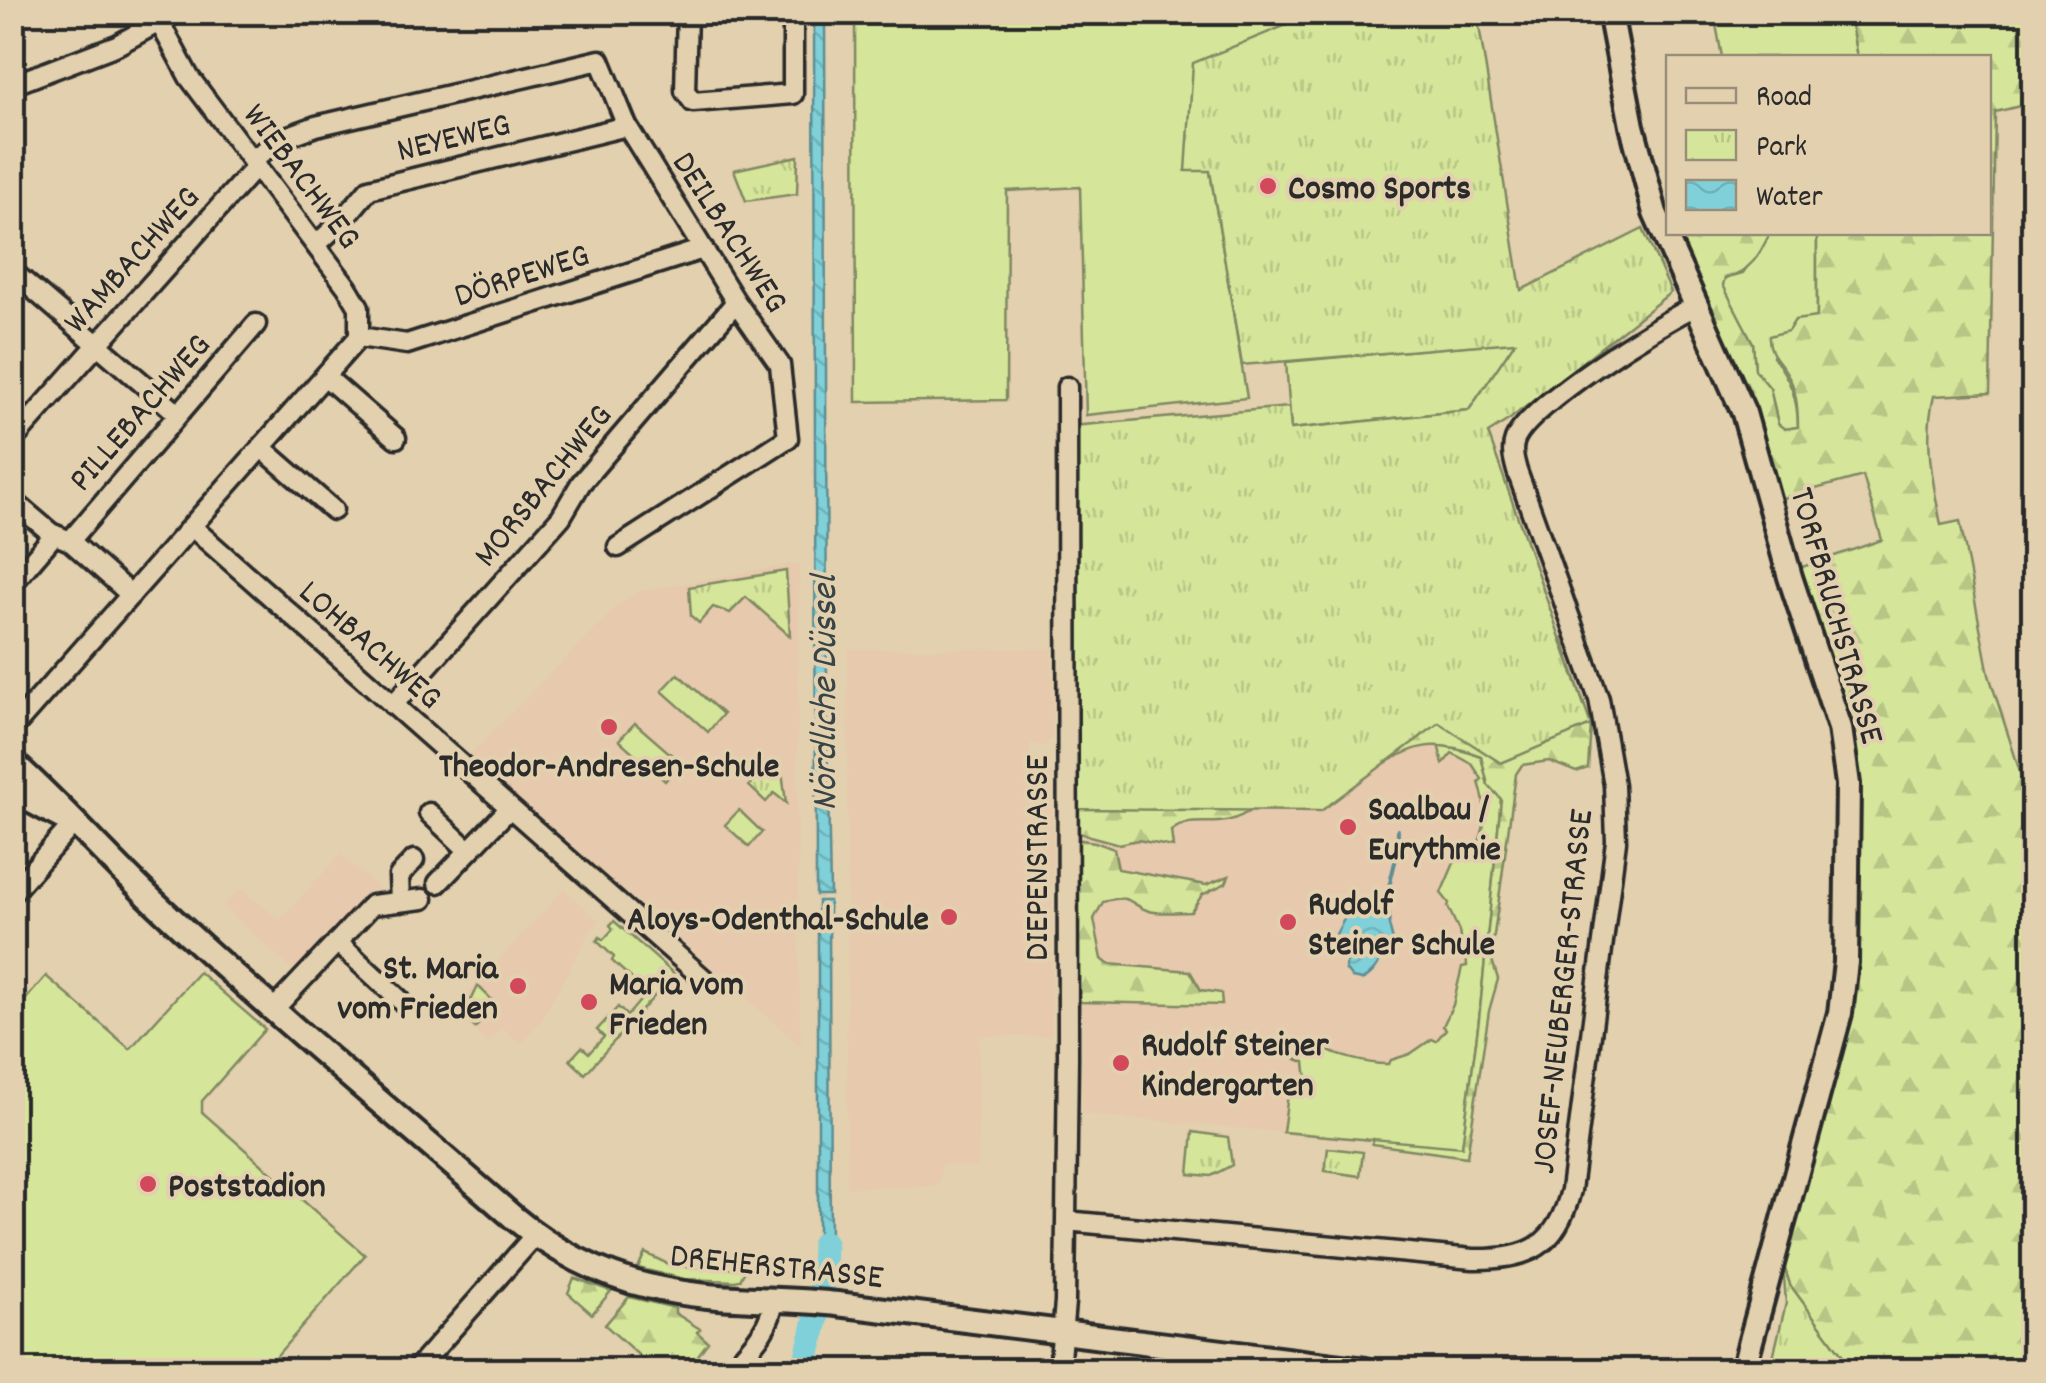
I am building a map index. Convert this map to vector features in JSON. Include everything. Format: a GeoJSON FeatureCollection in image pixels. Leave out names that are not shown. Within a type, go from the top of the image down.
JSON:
{"type":"FeatureCollection","features":[{"type":"Feature","properties":{"kind":"main road","name":"TORFBRUCHSTRASSE"},"geometry":{"type":"LineString","coordinates":[[1610,12],[1648,193],[1674,262],[1744,413],[1790,576],[1840,728],[1848,784],[1846,962],[1840,1013],[1743,1370]]}},
{"type":"Feature","properties":{"kind":"main road","name":"DREHERSTRASSE"},"geometry":{"type":"LineString","coordinates":[[12,762],[152,900],[274,1009],[536,1234],[590,1264],[647,1286],[700,1294],[838,1304],[1366,1370]]}},
{"type":"Feature","properties":{"kind":"main road","name":"DREHERSTRASSE"},"geometry":{"type":"LineString","coordinates":[[12,784],[33,802],[73,824]]}},
{"type":"Feature","properties":{"kind":"street"},"geometry":{"type":"LineString","coordinates":[[12,85],[117,45],[157,18],[176,12]]}},
{"type":"Feature","properties":{"kind":"street"},"geometry":{"type":"LineString","coordinates":[[687,12],[687,97],[693,102],[793,94],[792,12]]}},
{"type":"Feature","properties":{"kind":"street","name":"WIEBACHWEG"},"geometry":{"type":"LineString","coordinates":[[157,18],[189,77],[317,244],[359,307],[359,338]]}},
{"type":"Feature","properties":{"kind":"street","name":"WAMBACHWEG"},"geometry":{"type":"LineString","coordinates":[[12,441],[255,162],[286,137],[316,126],[600,60]]}},
{"type":"Feature","properties":{"kind":"street","name":"DEILBACHWEG"},"geometry":{"type":"LineString","coordinates":[[600,60],[626,126],[782,370],[785,442],[618,547]]}},
{"type":"Feature","properties":{"kind":"street","name":"NEYEWEG"},"geometry":{"type":"LineString","coordinates":[[317,244],[344,220],[369,189],[626,126]]}},
{"type":"Feature","properties":{"kind":"street","name":"DÖRPEWEG"},"geometry":{"type":"LineString","coordinates":[[359,338],[407,344],[702,249]]}},
{"type":"Feature","properties":{"kind":"street"},"geometry":{"type":"LineString","coordinates":[[13,274],[178,414]]}},
{"type":"Feature","properties":{"kind":"street","name":"MORSBACHWEG"},"geometry":{"type":"LineString","coordinates":[[393,705],[561,517],[581,483],[736,302]]}},
{"type":"Feature","properties":{"kind":"street","name":"JOSEF-NEUBERGER-STRASSE"},"geometry":{"type":"LineString","coordinates":[[1066,1221],[1473,1259],[1502,1259],[1526,1253],[1554,1231],[1566,1212],[1571,1190],[1616,841],[1614,785],[1598,700],[1517,471],[1513,446],[1521,429],[1540,410],[1649,331],[1696,306]]}},
{"type":"Feature","properties":{"kind":"street","name":"PILLEBACHWEG"},"geometry":{"type":"LineString","coordinates":[[12,584],[62,538],[256,324]]}},
{"type":"Feature","properties":{"kind":"street"},"geometry":{"type":"LineString","coordinates":[[12,729],[359,338]]}},
{"type":"Feature","properties":{"kind":"street"},"geometry":{"type":"LineString","coordinates":[[326,377],[396,438]]}},
{"type":"Feature","properties":{"kind":"street","name":"DIEPENSTRASSE"},"geometry":{"type":"LineString","coordinates":[[1060,1370],[1066,1221],[1067,387]]}},
{"type":"Feature","properties":{"kind":"street"},"geometry":{"type":"LineString","coordinates":[[262,448],[333,510]]}},
{"type":"Feature","properties":{"kind":"street"},"geometry":{"type":"LineString","coordinates":[[12,500],[132,595]]}},
{"type":"Feature","properties":{"kind":"street","name":"LOHBACHWEG"},"geometry":{"type":"LineString","coordinates":[[192,528],[704,978]]}},
{"type":"Feature","properties":{"kind":"street","name":"DREHERSTRASSE"},"geometry":{"type":"LineString","coordinates":[[12,775],[73,824]]}},
{"type":"Feature","properties":{"kind":"street"},"geometry":{"type":"LineString","coordinates":[[438,883],[510,808]]}},
{"type":"Feature","properties":{"kind":"street"},"geometry":{"type":"LineString","coordinates":[[429,813],[469,850]]}},
{"type":"Feature","properties":{"kind":"street"},"geometry":{"type":"LineString","coordinates":[[12,893],[73,824]]}},
{"type":"Feature","properties":{"kind":"street"},"geometry":{"type":"LineString","coordinates":[[400,902],[399,876],[414,860]]}},
{"type":"Feature","properties":{"kind":"street"},"geometry":{"type":"LineString","coordinates":[[274,1009],[372,905],[423,899]]}},
{"type":"Feature","properties":{"kind":"street"},"geometry":{"type":"LineString","coordinates":[[337,942],[400,1000]]}},
{"type":"Feature","properties":{"kind":"street"},"geometry":{"type":"LineString","coordinates":[[416,1370],[536,1234]]}},
{"type":"Feature","properties":{"kind":"street"},"geometry":{"type":"LineString","coordinates":[[730,1370],[766,1328],[774,1298]]}},
{"type":"Feature","properties":{"kind":"shaded area"},"geometry":{"type":"Polygon","coordinates":[[[799,563],[800,1045],[470,755],[618,605],[637,592],[799,563]]]}},
{"type":"Feature","properties":{"kind":"shaded area","name":"Aloys-Odenthal-Schule"},"geometry":{"type":"Polygon","coordinates":[[[848,649],[1052,649],[1053,735],[1045,745],[1030,744],[1030,768],[1041,774],[1053,774],[1051,1036],[979,1036],[978,1168],[942,1163],[938,1186],[847,1187],[848,649]]]}},
{"type":"Feature","properties":{"kind":"shaded area","name":"Rudolf Steiner Schule"},"geometry":{"type":"Polygon","coordinates":[[[1439,723],[1512,772],[1462,1148],[1082,1114],[1083,810],[1439,723]]]}},
{"type":"Feature","properties":{"kind":"shaded area"},"geometry":{"type":"Polygon","coordinates":[[[341,854],[378,888],[298,975],[223,906],[240,889],[280,920],[341,854]]]}},
{"type":"Feature","properties":{"kind":"shaded area","name":"St. Maria vom Frieden"},"geometry":{"type":"Polygon","coordinates":[[[564,889],[599,921],[539,1023],[521,1044],[502,1028],[488,1043],[452,1010],[564,889]]]}},
{"type":"Feature","properties":{"kind":"shaded area"},"geometry":{"type":"Polygon","coordinates":[[[1082,1355],[1157,1365],[1155,1370],[1079,1370],[1082,1355]]]}},
{"type":"Feature","properties":{"kind":"green space"},"geometry":{"type":"Polygon","coordinates":[[[855,13],[1330,13],[1289,24],[1186,170],[1210,171],[1247,398],[1086,415],[1080,187],[1007,191],[1006,400],[856,402],[855,13]]]}},
{"type":"Feature","properties":{"kind":"green space"},"geometry":{"type":"Polygon","coordinates":[[[1330,13],[1477,13],[1521,290],[1643,229],[1671,292],[1488,433],[1591,725],[1501,763],[1439,723],[1321,811],[1076,809],[1072,426],[1289,407],[1291,429],[1469,410],[1515,342],[1242,365],[1210,171],[1186,171],[1193,63],[1289,24],[1330,13]]]}},
{"type":"Feature","properties":{"kind":"green space"},"geometry":{"type":"Polygon","coordinates":[[[1714,13],[1849,13],[1857,55],[1722,55],[1714,13]]]}},
{"type":"Feature","properties":{"kind":"green space"},"geometry":{"type":"Polygon","coordinates":[[[1849,13],[2033,13],[2033,103],[1995,112],[1990,393],[1934,396],[1929,444],[1941,525],[1960,521],[1989,675],[2028,797],[2033,797],[2033,1370],[1853,1370],[1790,1285],[1783,1263],[1852,1001],[1850,732],[1842,696],[1796,569],[1882,540],[1863,476],[1775,500],[1681,235],[1769,235],[1753,262],[1725,278],[1723,285],[1753,343],[1755,370],[1770,388],[1778,424],[1785,429],[1798,427],[1796,396],[1787,373],[1773,354],[1769,336],[1788,331],[1795,320],[1817,317],[1817,235],[1991,235],[1991,55],[1857,55],[1849,13]]]}},
{"type":"Feature","properties":{"kind":"green space"},"geometry":{"type":"Polygon","coordinates":[[[798,156],[797,194],[746,201],[734,170],[798,156]]]}},
{"type":"Feature","properties":{"kind":"green space"},"geometry":{"type":"Polygon","coordinates":[[[1769,235],[1817,235],[1817,317],[1773,356],[1795,398],[1798,427],[1785,429],[1778,425],[1770,388],[1755,370],[1753,343],[1722,285],[1725,278],[1743,273],[1769,235]]]}},
{"type":"Feature","properties":{"kind":"green space"},"geometry":{"type":"Polygon","coordinates":[[[1516,341],[1469,410],[1291,429],[1286,362],[1516,341]]]}},
{"type":"Feature","properties":{"kind":"green space"},"geometry":{"type":"Polygon","coordinates":[[[786,571],[790,636],[746,597],[730,613],[713,607],[699,623],[691,616],[689,587],[786,571]]]}},
{"type":"Feature","properties":{"kind":"green space"},"geometry":{"type":"Polygon","coordinates":[[[1562,638],[1591,725],[1588,768],[1576,772],[1549,761],[1522,765],[1516,774],[1491,957],[1498,979],[1489,1011],[1467,1157],[1372,1144],[1373,1139],[1462,1147],[1501,799],[1488,785],[1481,756],[1447,746],[1408,752],[1364,775],[1384,737],[1562,638]]]}},
{"type":"Feature","properties":{"kind":"green space"},"geometry":{"type":"Polygon","coordinates":[[[678,674],[723,714],[708,732],[662,691],[678,674]]]}},
{"type":"Feature","properties":{"kind":"green space"},"geometry":{"type":"Polygon","coordinates":[[[635,723],[681,763],[665,781],[619,740],[635,723]]]}},
{"type":"Feature","properties":{"kind":"green space"},"geometry":{"type":"Polygon","coordinates":[[[1074,733],[1256,807],[1230,820],[1177,827],[1171,831],[1173,847],[1138,840],[1119,844],[1075,832],[1074,733]]]}},
{"type":"Feature","properties":{"kind":"green space"},"geometry":{"type":"Polygon","coordinates":[[[1438,744],[1481,756],[1488,785],[1501,799],[1462,1148],[1283,1132],[1288,1094],[1302,1079],[1307,1080],[1305,1062],[1296,1059],[1314,1043],[1350,1058],[1389,1064],[1432,1039],[1436,1041],[1446,1029],[1443,1026],[1453,1005],[1462,967],[1467,966],[1459,931],[1441,893],[1454,863],[1471,854],[1481,838],[1484,801],[1479,782],[1482,779],[1472,764],[1452,753],[1443,764],[1438,744]]]}},
{"type":"Feature","properties":{"kind":"green space"},"geometry":{"type":"Polygon","coordinates":[[[771,761],[782,771],[786,803],[774,793],[766,802],[749,786],[771,761]]]}},
{"type":"Feature","properties":{"kind":"green space"},"geometry":{"type":"Polygon","coordinates":[[[739,810],[762,832],[749,847],[725,825],[739,810]]]}},
{"type":"Feature","properties":{"kind":"green space"},"geometry":{"type":"Polygon","coordinates":[[[1075,839],[1114,849],[1118,869],[1206,885],[1229,876],[1226,883],[1202,895],[1191,912],[1149,911],[1120,899],[1103,902],[1094,919],[1102,959],[1108,964],[1190,971],[1201,990],[1221,993],[1222,1005],[1081,1002],[1074,993],[1075,839]]]}},
{"type":"Feature","properties":{"kind":"green space"},"geometry":{"type":"Polygon","coordinates":[[[614,921],[674,974],[585,1074],[570,1060],[582,1047],[589,1053],[604,1037],[597,1030],[618,1007],[627,1016],[645,995],[597,941],[613,929],[610,925],[614,921]]]}},
{"type":"Feature","properties":{"kind":"green space","name":"Poststadion"},"geometry":{"type":"Polygon","coordinates":[[[199,972],[265,1029],[202,1101],[202,1112],[365,1255],[264,1370],[13,1370],[13,1014],[46,976],[130,1049],[199,972]]]}},
{"type":"Feature","properties":{"kind":"green space"},"geometry":{"type":"Polygon","coordinates":[[[478,986],[491,999],[485,1005],[491,1011],[475,1028],[464,1017],[461,1007],[472,999],[478,986]]]}},
{"type":"Feature","properties":{"kind":"green space"},"geometry":{"type":"Polygon","coordinates":[[[1193,1132],[1228,1137],[1232,1165],[1211,1176],[1189,1174],[1193,1132]]]}},
{"type":"Feature","properties":{"kind":"green space"},"geometry":{"type":"Polygon","coordinates":[[[1328,1148],[1363,1152],[1360,1176],[1325,1171],[1328,1148]]]}},
{"type":"Feature","properties":{"kind":"green space"},"geometry":{"type":"Polygon","coordinates":[[[645,1253],[672,1266],[746,1269],[740,1280],[735,1281],[684,1279],[638,1268],[645,1253]]]}},
{"type":"Feature","properties":{"kind":"green space"},"geometry":{"type":"Polygon","coordinates":[[[1783,1263],[1790,1285],[1853,1370],[1770,1370],[1786,1303],[1783,1263]]]}},
{"type":"Feature","properties":{"kind":"green space"},"geometry":{"type":"Polygon","coordinates":[[[574,1278],[611,1291],[592,1314],[568,1293],[574,1278]]]}},
{"type":"Feature","properties":{"kind":"green space"},"geometry":{"type":"Polygon","coordinates":[[[629,1297],[675,1308],[675,1313],[700,1329],[697,1332],[708,1342],[687,1370],[655,1370],[605,1325],[629,1297]]]}},
{"type":"Feature","properties":{"kind":"water"},"geometry":{"type":"Polygon","coordinates":[[[814,13],[825,13],[830,895],[816,895],[814,13]]]}},
{"type":"Feature","properties":{"kind":"water"},"geometry":{"type":"Polygon","coordinates":[[[818,901],[829,901],[830,1278],[818,1276],[818,901]]]}},
{"type":"Feature","properties":{"kind":"water"},"geometry":{"type":"Polygon","coordinates":[[[1369,904],[1384,907],[1390,914],[1393,941],[1362,980],[1352,978],[1345,969],[1350,950],[1336,945],[1335,936],[1349,910],[1369,904]]]}},
{"type":"Feature","properties":{"kind":"waterway"},"geometry":{"type":"LineString","coordinates":[[1384,907],[1397,854],[1398,830]]}},
{"type":"Feature","properties":{"kind":"waterway","name":"Nördliche Düssel"},"geometry":{"type":"LineString","coordinates":[[803,1370],[818,1308],[824,1243]]}},
{"type":"Feature","properties":{"kind":"place","name":"Cosmo Sports"},"geometry":{"type":"Point","coordinates":[1268,186]}},
{"type":"Feature","properties":{"kind":"place","name":"Theodor-Andresen-Schule"},"geometry":{"type":"Point","coordinates":[609,727]}},
{"type":"Feature","properties":{"kind":"place","name":"Saalbau / Eurythmie"},"geometry":{"type":"Point","coordinates":[1348,827]}},
{"type":"Feature","properties":{"kind":"place","name":"Aloys-Odenthal-Schule"},"geometry":{"type":"Point","coordinates":[949,917]}},
{"type":"Feature","properties":{"kind":"place","name":"Rudolf Steiner Schule"},"geometry":{"type":"Point","coordinates":[1288,922]}},
{"type":"Feature","properties":{"kind":"place","name":"St. Maria vom Frieden"},"geometry":{"type":"Point","coordinates":[518,986]}},
{"type":"Feature","properties":{"kind":"place","name":"Maria vom Frieden"},"geometry":{"type":"Point","coordinates":[589,1002]}},
{"type":"Feature","properties":{"kind":"place","name":"Rudolf Steiner Kindergarten"},"geometry":{"type":"Point","coordinates":[1121,1063]}},
{"type":"Feature","properties":{"kind":"place","name":"Poststadion"},"geometry":{"type":"Point","coordinates":[148,1184]}}]}
